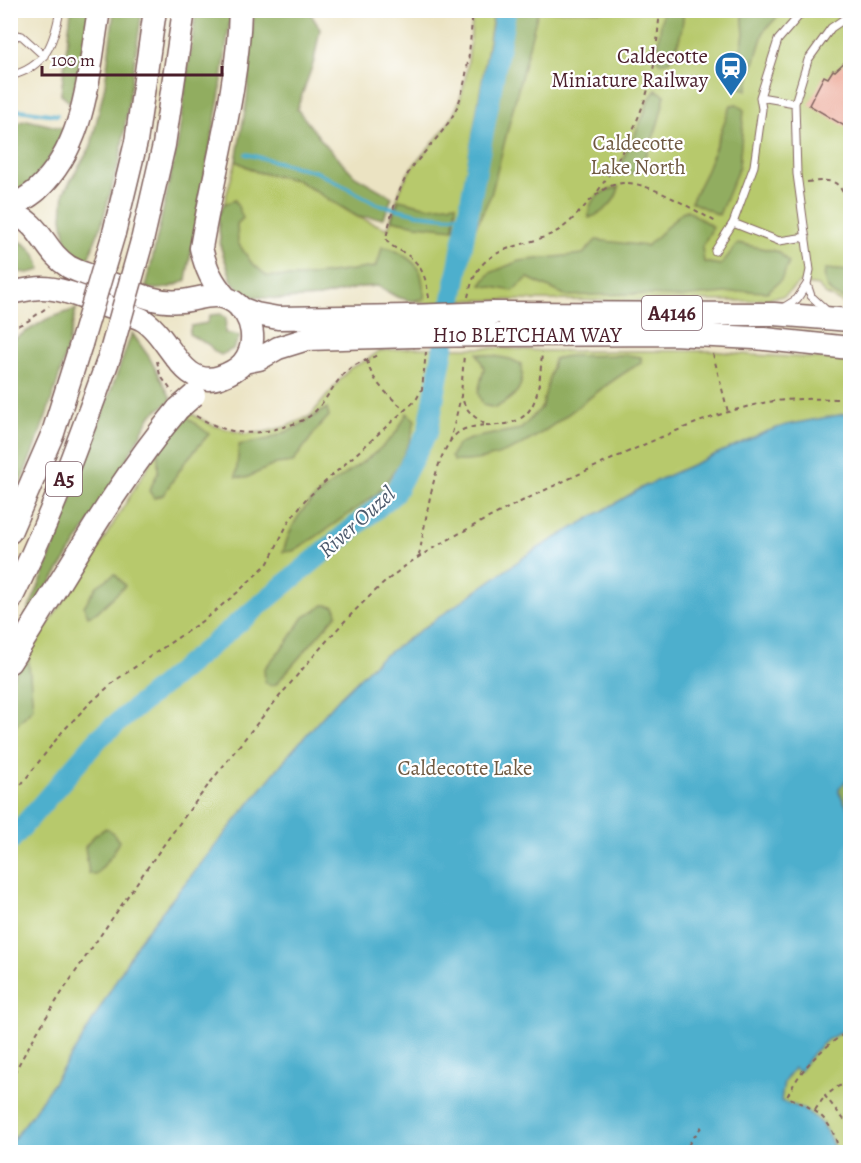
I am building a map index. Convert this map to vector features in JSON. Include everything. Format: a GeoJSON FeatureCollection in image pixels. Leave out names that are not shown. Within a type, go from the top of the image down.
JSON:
{"type":"FeatureCollection","features":[{"type":"Feature","properties":{"kind":"highway"},"geometry":{"type":"LineString","coordinates":[[10,208],[36,190],[58,166],[75,133],[85,99],[99,10]]}},
{"type":"Feature","properties":{"kind":"highway","name":"A5"},"geometry":{"type":"LineString","coordinates":[[10,532],[52,433],[114,233],[136,142],[155,10]]}},
{"type":"Feature","properties":{"kind":"highway","name":"A5"},"geometry":{"type":"LineString","coordinates":[[10,601],[37,547],[110,355],[142,241],[164,145],[184,10]]}},
{"type":"Feature","properties":{"kind":"highway"},"geometry":{"type":"LineString","coordinates":[[240,10],[228,113],[201,248],[209,276],[248,318],[252,329],[252,340],[243,362]]}},
{"type":"Feature","properties":{"kind":"highway","name":"H10 BLETCHAM WAY"},"geometry":{"type":"LineString","coordinates":[[10,213],[22,217],[35,227],[54,255],[70,267],[150,298],[180,301],[215,295],[256,314],[278,318],[411,326],[499,335],[672,334],[755,338],[850,348]]}},
{"type":"Feature","properties":{"kind":"highway"},"geometry":{"type":"LineString","coordinates":[[10,293],[41,288],[60,290],[142,320],[161,336],[176,360],[190,373],[213,379]]}},
{"type":"Feature","properties":{"kind":"highway","name":"H10 BLETCHAM WAY"},"geometry":{"type":"LineString","coordinates":[[10,662],[95,525],[162,429],[189,406],[213,379],[228,374],[243,362],[259,359],[278,348],[307,339],[494,313],[774,314],[844,320]]}},
{"type":"Feature","properties":{"kind":"lane"},"geometry":{"type":"LineString","coordinates":[[10,76],[23,73],[44,57],[56,36],[60,10]]}},
{"type":"Feature","properties":{"kind":"lane"},"geometry":{"type":"LineString","coordinates":[[714,251],[733,223],[754,166],[762,109],[760,97],[778,40],[804,10]]}},
{"type":"Feature","properties":{"kind":"lane"},"geometry":{"type":"LineString","coordinates":[[774,314],[797,299],[807,284],[810,270],[799,182],[795,103],[808,60],[831,28],[850,15]]}},
{"type":"Feature","properties":{"kind":"lane"},"geometry":{"type":"LineString","coordinates":[[10,43],[17,35],[22,36],[44,57]]}},
{"type":"Feature","properties":{"kind":"lane"},"geometry":{"type":"LineString","coordinates":[[760,97],[795,103]]}},
{"type":"Feature","properties":{"kind":"lane"},"geometry":{"type":"LineString","coordinates":[[733,223],[779,241],[806,237]]}},
{"type":"Feature","properties":{"kind":"lane"},"geometry":{"type":"LineString","coordinates":[[807,284],[811,296],[817,303],[844,320]]}},
{"type":"Feature","properties":{"kind":"path"},"geometry":{"type":"LineString","coordinates":[[388,230],[400,191],[410,171],[448,124],[459,102],[468,60],[473,10]]}},
{"type":"Feature","properties":{"kind":"path"},"geometry":{"type":"LineString","coordinates":[[467,300],[472,281],[486,261],[559,230],[584,209],[597,194],[625,147],[642,108],[654,64],[660,10]]}},
{"type":"Feature","properties":{"kind":"path"},"geometry":{"type":"LineString","coordinates":[[799,182],[825,179],[837,183],[850,209]]}},
{"type":"Feature","properties":{"kind":"path"},"geometry":{"type":"LineString","coordinates":[[597,194],[610,185],[633,184],[658,192],[716,222]]}},
{"type":"Feature","properties":{"kind":"path"},"geometry":{"type":"LineString","coordinates":[[419,555],[430,492],[450,442],[461,396],[465,344]]}},
{"type":"Feature","properties":{"kind":"path"},"geometry":{"type":"LineString","coordinates":[[450,442],[459,432],[486,425],[509,424],[522,419],[536,399],[543,351]]}},
{"type":"Feature","properties":{"kind":"path"},"geometry":{"type":"LineString","coordinates":[[712,351],[728,412]]}},
{"type":"Feature","properties":{"kind":"path"},"geometry":{"type":"LineString","coordinates":[[10,799],[62,732],[89,704],[116,680],[205,619],[268,563],[289,521],[305,500],[404,409],[376,381],[368,368],[367,360],[350,368],[310,416],[285,427],[244,434],[212,425],[189,406]]}},
{"type":"Feature","properties":{"kind":"path"},"geometry":{"type":"LineString","coordinates":[[461,396],[469,412],[486,425]]}},
{"type":"Feature","properties":{"kind":"path"},"geometry":{"type":"LineString","coordinates":[[10,1081],[59,997],[153,860],[217,772],[349,616],[392,576],[419,555],[521,500],[646,444],[728,412],[756,404],[791,399],[850,399]]}},
{"type":"Feature","properties":{"kind":"path"},"geometry":{"type":"LineString","coordinates":[[839,1152],[835,1137],[824,1117],[815,1110],[787,1097],[794,1082],[823,1048],[850,1030]]}},
{"type":"Feature","properties":{"kind":"path"},"geometry":{"type":"LineString","coordinates":[[815,1110],[825,1096],[839,1086],[850,1085]]}},
{"type":"Feature","properties":{"kind":"path"},"geometry":{"type":"LineString","coordinates":[[825,1096],[850,1127]]}},
{"type":"Feature","properties":{"kind":"path"},"geometry":{"type":"LineString","coordinates":[[683,1152],[702,1126]]}},
{"type":"Feature","properties":{"kind":"green space"},"geometry":{"type":"Polygon","coordinates":[[[71,11],[90,11],[83,53],[70,103],[61,94],[71,11]]]}},
{"type":"Feature","properties":{"kind":"green space"},"geometry":{"type":"Polygon","coordinates":[[[114,11],[142,11],[120,159],[101,226],[86,264],[68,253],[62,218],[64,192],[91,146],[105,85],[114,11]]]}},
{"type":"Feature","properties":{"kind":"green space"},"geometry":{"type":"Polygon","coordinates":[[[196,11],[231,11],[221,87],[186,280],[166,288],[146,288],[178,142],[196,11]]]}},
{"type":"Feature","properties":{"kind":"green space"},"geometry":{"type":"Polygon","coordinates":[[[254,11],[309,11],[320,29],[314,61],[297,109],[323,142],[355,176],[392,197],[384,218],[358,217],[297,180],[257,172],[236,161],[247,99],[254,11]]]}},
{"type":"Feature","properties":{"kind":"green space","name":"Caldecotte Lake North"},"geometry":{"type":"Polygon","coordinates":[[[473,11],[850,11],[850,307],[825,294],[818,286],[799,283],[784,296],[749,301],[473,300],[429,304],[397,297],[378,286],[361,287],[319,297],[280,299],[247,296],[233,283],[221,248],[218,217],[236,161],[257,172],[297,180],[358,217],[388,229],[403,183],[417,161],[444,129],[459,102],[467,68],[473,11]]]}},
{"type":"Feature","properties":{"kind":"green space"},"geometry":{"type":"Polygon","coordinates":[[[494,11],[538,11],[491,195],[470,239],[461,203],[494,11]]]}},
{"type":"Feature","properties":{"kind":"green space"},"geometry":{"type":"Polygon","coordinates":[[[663,11],[683,11],[683,17],[680,37],[672,56],[669,61],[660,63],[656,57],[663,11]]]}},
{"type":"Feature","properties":{"kind":"green space"},"geometry":{"type":"Polygon","coordinates":[[[742,11],[783,11],[764,31],[747,90],[734,85],[744,34],[742,11]]]}},
{"type":"Feature","properties":{"kind":"green space"},"geometry":{"type":"Polygon","coordinates":[[[656,90],[665,95],[649,148],[632,174],[622,174],[621,163],[643,117],[648,101],[656,90]]]}},
{"type":"Feature","properties":{"kind":"green space"},"geometry":{"type":"Polygon","coordinates":[[[737,104],[744,110],[739,167],[719,215],[691,202],[706,172],[731,105],[737,104]]]}},
{"type":"Feature","properties":{"kind":"green space"},"geometry":{"type":"Polygon","coordinates":[[[27,120],[66,129],[37,176],[11,196],[11,125],[27,120]]]}},
{"type":"Feature","properties":{"kind":"green space"},"geometry":{"type":"Polygon","coordinates":[[[619,187],[608,206],[589,218],[590,205],[593,200],[602,193],[619,187]]]}},
{"type":"Feature","properties":{"kind":"green space"},"geometry":{"type":"Polygon","coordinates":[[[235,200],[243,218],[237,224],[238,243],[251,262],[267,276],[300,277],[375,267],[382,247],[386,247],[402,254],[419,269],[425,298],[412,301],[397,297],[378,286],[361,287],[319,297],[280,299],[247,296],[233,283],[221,248],[218,217],[224,204],[235,200]]]}},
{"type":"Feature","properties":{"kind":"green space"},"geometry":{"type":"Polygon","coordinates":[[[399,200],[429,207],[456,204],[454,229],[391,220],[399,200]]]}},
{"type":"Feature","properties":{"kind":"green space"},"geometry":{"type":"Polygon","coordinates":[[[687,210],[713,227],[702,247],[704,262],[721,265],[738,243],[779,252],[789,263],[781,280],[767,292],[747,291],[681,297],[632,294],[567,296],[528,278],[513,291],[481,285],[490,273],[519,261],[583,254],[596,240],[647,246],[682,212],[687,210]]]}},
{"type":"Feature","properties":{"kind":"green space"},"geometry":{"type":"Polygon","coordinates":[[[13,238],[32,250],[41,270],[28,273],[11,271],[11,239],[13,238]]]}},
{"type":"Feature","properties":{"kind":"green space"},"geometry":{"type":"Polygon","coordinates":[[[825,269],[850,271],[850,301],[829,291],[825,282],[825,269]]]}},
{"type":"Feature","properties":{"kind":"green space"},"geometry":{"type":"Polygon","coordinates":[[[76,309],[57,385],[11,506],[11,341],[47,319],[76,309]]]}},
{"type":"Feature","properties":{"kind":"green space"},"geometry":{"type":"Polygon","coordinates":[[[221,314],[226,318],[225,333],[240,336],[233,349],[221,355],[189,334],[191,326],[207,323],[210,315],[221,314]]]}},
{"type":"Feature","properties":{"kind":"green space"},"geometry":{"type":"Polygon","coordinates":[[[132,333],[149,357],[172,400],[151,415],[108,493],[17,636],[43,576],[132,333]]]}},
{"type":"Feature","properties":{"kind":"green space","name":"Caldecotte Lake"},"geometry":{"type":"Polygon","coordinates":[[[412,348],[712,351],[850,360],[850,1152],[11,1152],[11,680],[101,544],[158,450],[190,413],[212,425],[245,434],[285,427],[310,416],[350,368],[379,351],[412,348]]]}},
{"type":"Feature","properties":{"kind":"green space"},"geometry":{"type":"Polygon","coordinates":[[[477,353],[510,359],[521,364],[520,386],[513,396],[495,408],[483,405],[478,393],[484,368],[477,353]]]}},
{"type":"Feature","properties":{"kind":"green space"},"geometry":{"type":"Polygon","coordinates":[[[627,355],[641,357],[641,363],[530,440],[506,452],[481,459],[454,461],[451,457],[457,445],[472,438],[521,429],[542,407],[554,359],[568,356],[627,355]]]}},
{"type":"Feature","properties":{"kind":"green space"},"geometry":{"type":"Polygon","coordinates":[[[327,408],[329,416],[293,462],[276,464],[246,478],[236,477],[239,445],[269,439],[297,427],[327,408]]]}},
{"type":"Feature","properties":{"kind":"green space"},"geometry":{"type":"Polygon","coordinates":[[[407,413],[415,420],[410,441],[398,466],[378,493],[314,538],[293,551],[283,552],[291,530],[303,510],[324,490],[383,446],[397,431],[407,413]]]}},
{"type":"Feature","properties":{"kind":"green space"},"geometry":{"type":"Polygon","coordinates":[[[187,417],[209,434],[185,462],[163,495],[154,498],[149,491],[158,472],[158,450],[187,417]]]}},
{"type":"Feature","properties":{"kind":"green space"},"geometry":{"type":"Polygon","coordinates":[[[115,574],[125,586],[97,612],[88,616],[84,606],[97,586],[115,574]]]}},
{"type":"Feature","properties":{"kind":"green space"},"geometry":{"type":"Polygon","coordinates":[[[324,605],[335,606],[337,614],[276,684],[271,686],[265,682],[264,669],[288,641],[304,617],[324,605]]]}},
{"type":"Feature","properties":{"kind":"green space"},"geometry":{"type":"Polygon","coordinates":[[[28,654],[33,708],[11,731],[11,680],[28,654]]]}},
{"type":"Feature","properties":{"kind":"green space"},"geometry":{"type":"Polygon","coordinates":[[[850,777],[850,812],[839,788],[850,777]]]}},
{"type":"Feature","properties":{"kind":"green space"},"geometry":{"type":"Polygon","coordinates":[[[106,828],[119,841],[112,855],[96,875],[89,874],[85,847],[95,835],[106,828]]]}},
{"type":"Feature","properties":{"kind":"water","name":"Caldecotte Lake"},"geometry":{"type":"Polygon","coordinates":[[[850,413],[850,777],[839,788],[839,793],[850,812],[850,1027],[827,1040],[813,1053],[799,1072],[794,1068],[784,1082],[781,1101],[801,1108],[816,1118],[827,1132],[835,1152],[11,1152],[11,1142],[79,1044],[140,939],[291,752],[340,697],[378,660],[530,553],[643,487],[765,432],[786,425],[850,413]]]}},
{"type":"Feature","properties":{"kind":"building"},"geometry":{"type":"Polygon","coordinates":[[[850,57],[850,117],[846,127],[809,105],[824,76],[828,78],[833,70],[835,71],[850,57]]]}},
{"type":"Feature","properties":{"kind":"waterway","name":"River Ouzel"},"geometry":{"type":"LineString","coordinates":[[10,841],[99,738],[394,494],[428,431],[506,10]]}},
{"type":"Feature","properties":{"kind":"waterway"},"geometry":{"type":"LineString","coordinates":[[10,113],[19,110],[57,115]]}},
{"type":"Feature","properties":{"kind":"waterway"},"geometry":{"type":"LineString","coordinates":[[246,154],[317,172],[377,204],[418,214],[447,217],[468,213]]}},
{"type":"Feature","properties":{"kind":"place","name":"Caldecotte Miniature Railway"},"geometry":{"type":"Point","coordinates":[731,97]}}]}
